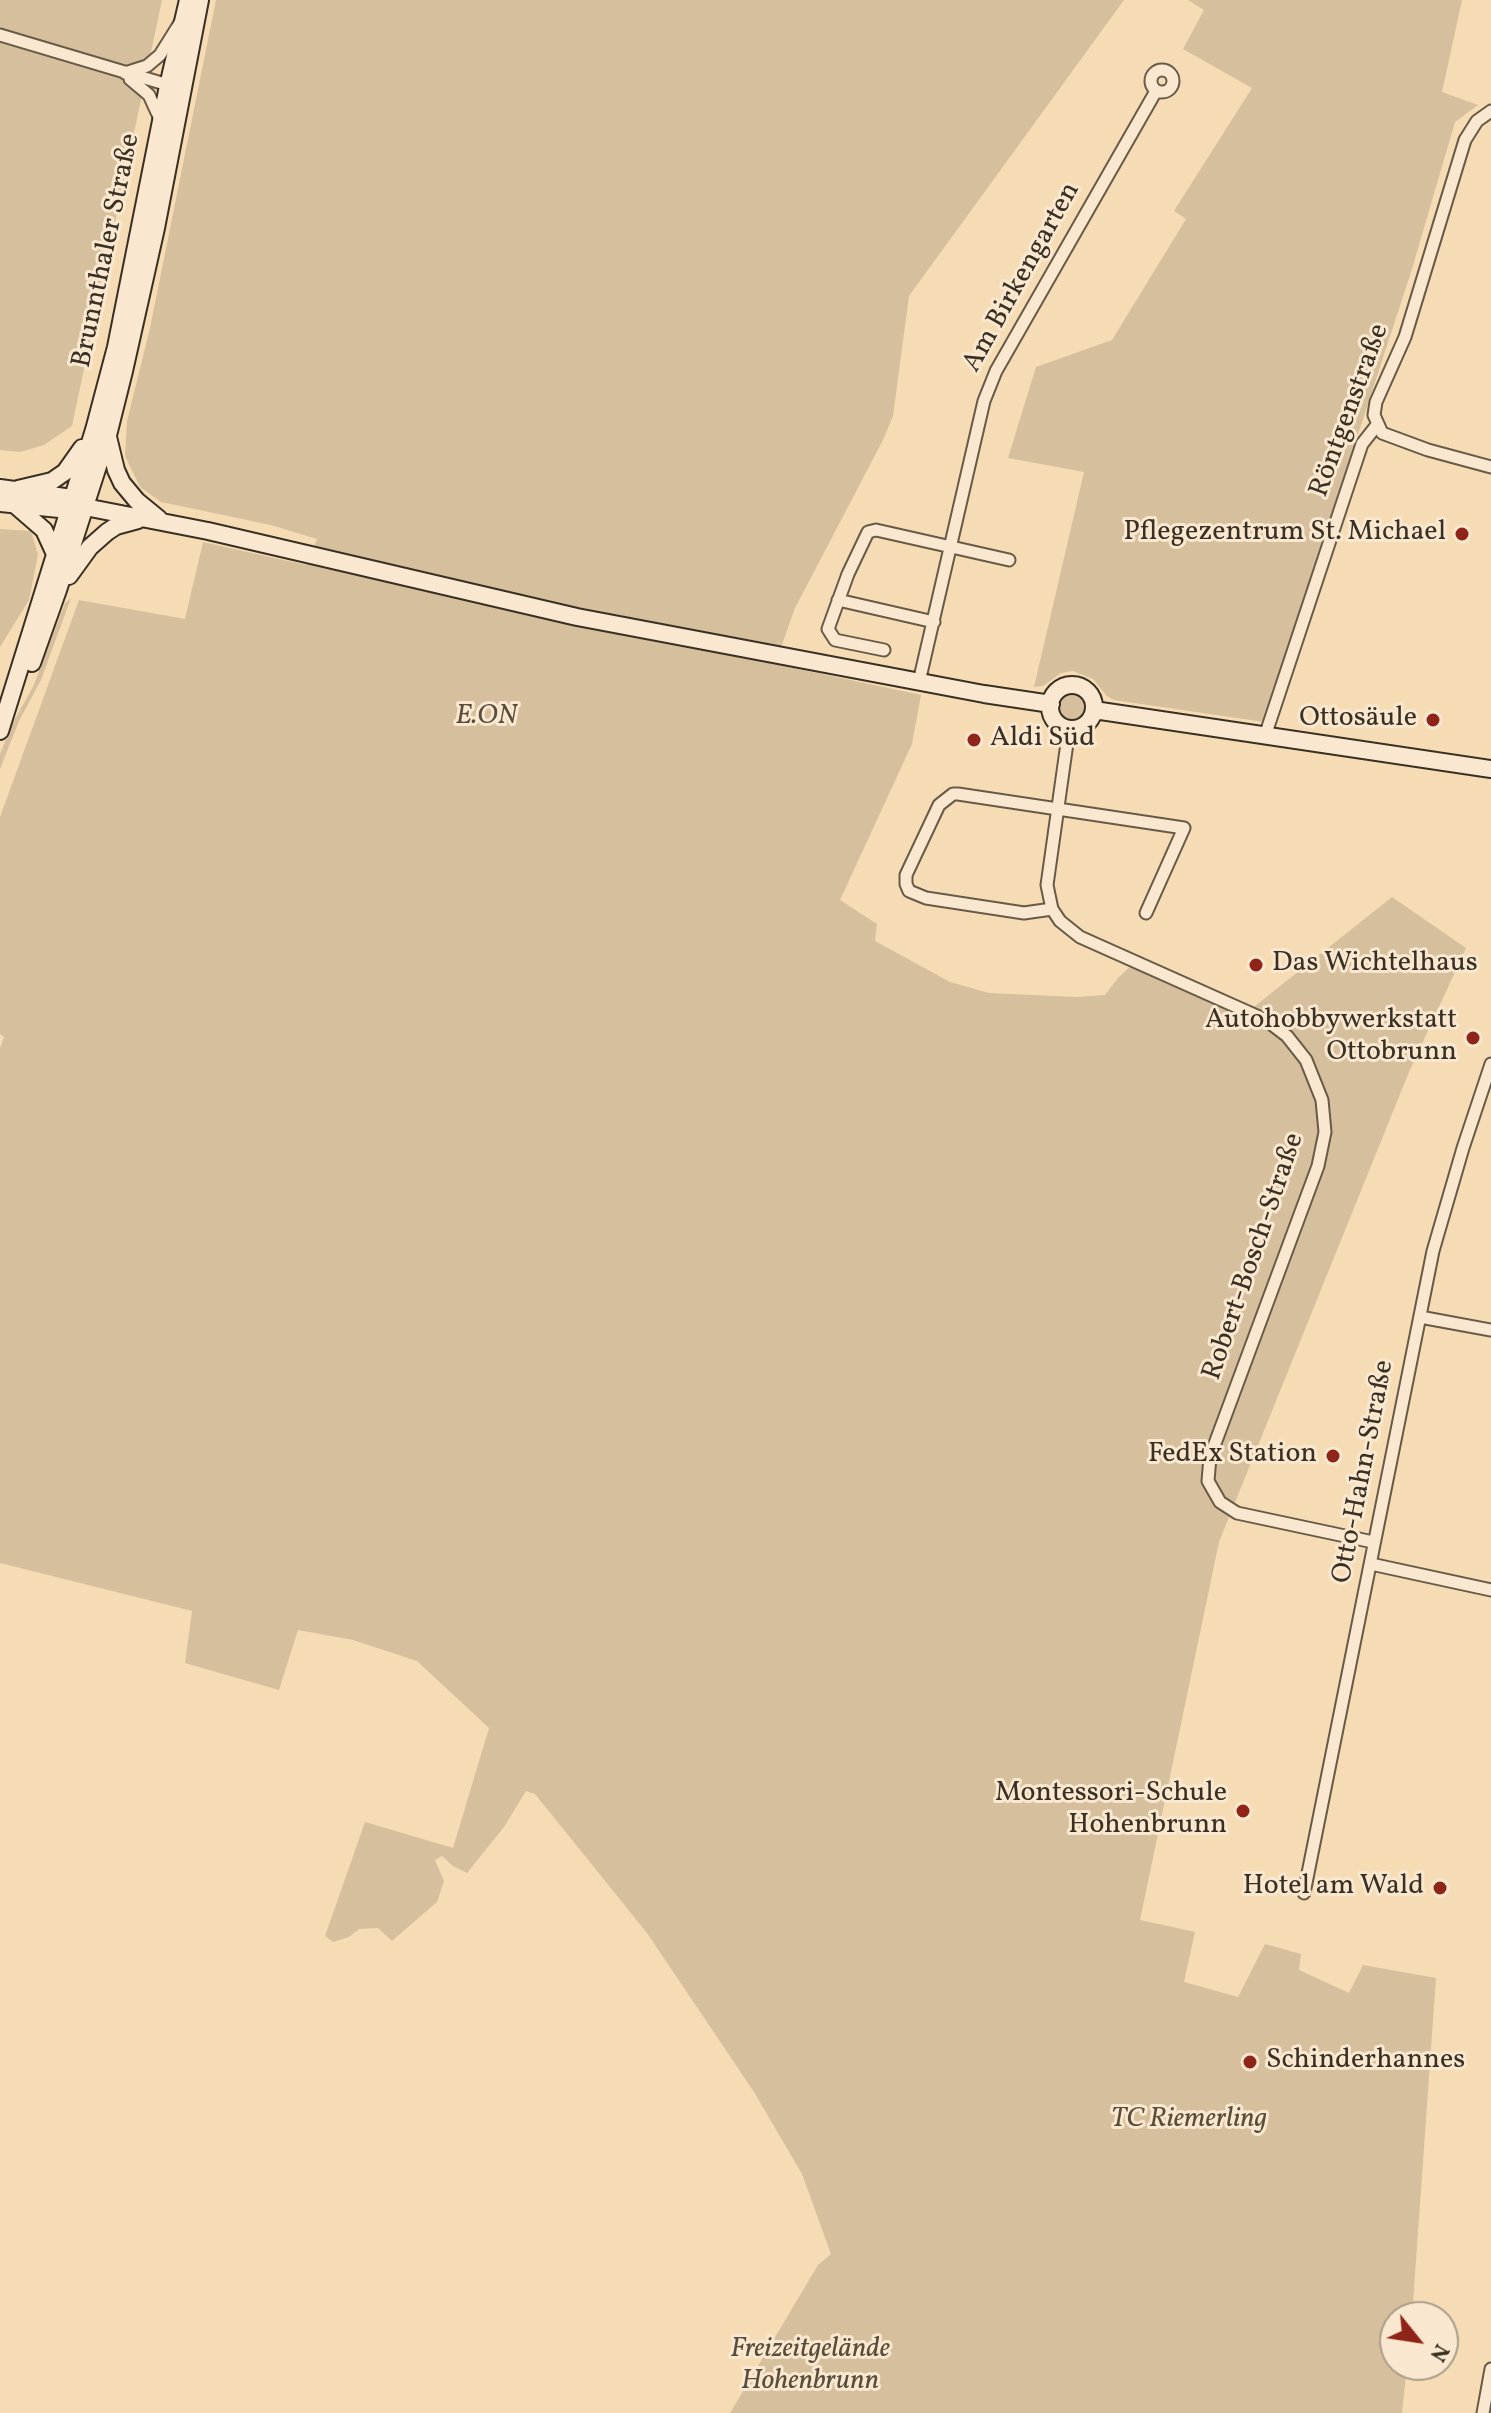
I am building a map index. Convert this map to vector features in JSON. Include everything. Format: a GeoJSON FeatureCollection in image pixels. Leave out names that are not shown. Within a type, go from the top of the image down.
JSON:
{"type":"FeatureCollection","features":[{"type":"Feature","properties":{"kind":"main road","name":"Brunnthaler Straße"},"geometry":{"type":"LineString","coordinates":[[75,505],[139,307],[188,0]]}},
{"type":"Feature","properties":{"kind":"main road","name":"Brunnthaler Straße"},"geometry":{"type":"LineString","coordinates":[[101,432],[161,122],[176,87],[200,0]]}},
{"type":"Feature","properties":{"kind":"main road"},"geometry":{"type":"LineString","coordinates":[[11,499],[65,472],[101,432],[122,483],[137,501],[164,522]]}},
{"type":"Feature","properties":{"kind":"main road"},"geometry":{"type":"LineString","coordinates":[[0,488],[44,530],[55,554]]}},
{"type":"Feature","properties":{"kind":"main road"},"geometry":{"type":"LineString","coordinates":[[11,499],[75,505],[164,522],[577,617],[1051,704]]}},
{"type":"Feature","properties":{"kind":"main road"},"geometry":{"type":"LineString","coordinates":[[0,731],[55,554],[75,505]]}},
{"type":"Feature","properties":{"kind":"main road"},"geometry":{"type":"LineString","coordinates":[[8,711],[27,677],[58,590],[75,505]]}},
{"type":"Feature","properties":{"kind":"main road"},"geometry":{"type":"LineString","coordinates":[[58,590],[90,547],[107,532],[128,521],[147,519]]}},
{"type":"Feature","properties":{"kind":"main road"},"geometry":{"type":"LineString","coordinates":[[1076,686],[1090,694],[1094,710],[1085,725],[1069,729],[1057,723],[1051,704],[1060,690],[1076,686]]}},
{"type":"Feature","properties":{"kind":"main road"},"geometry":{"type":"LineString","coordinates":[[1094,710],[1491,769]]}},
{"type":"Feature","properties":{"kind":"street"},"geometry":{"type":"LineString","coordinates":[[124,73],[147,66],[160,55],[174,29],[183,20]]}},
{"type":"Feature","properties":{"kind":"street"},"geometry":{"type":"LineString","coordinates":[[0,35],[176,87]]}},
{"type":"Feature","properties":{"kind":"street"},"geometry":{"type":"LineString","coordinates":[[124,73],[149,95],[161,122]]}},
{"type":"Feature","properties":{"kind":"street","name":"Am Birkengarten"},"geometry":{"type":"LineString","coordinates":[[919,682],[984,401],[996,371],[1156,91]]}},
{"type":"Feature","properties":{"kind":"street","name":"Röntgenstraße"},"geometry":{"type":"LineString","coordinates":[[1265,736],[1362,444],[1377,425],[1374,415],[1376,402],[1405,337],[1452,190],[1461,150],[1477,121],[1491,111]]}},
{"type":"Feature","properties":{"kind":"street"},"geometry":{"type":"LineString","coordinates":[[1377,425],[1382,433],[1397,440],[1491,467]]}},
{"type":"Feature","properties":{"kind":"street"},"geometry":{"type":"LineString","coordinates":[[884,650],[844,643],[831,636],[828,629],[868,532],[876,530],[1009,560]]}},
{"type":"Feature","properties":{"kind":"street"},"geometry":{"type":"LineString","coordinates":[[838,600],[934,622]]}},
{"type":"Feature","properties":{"kind":"street"},"geometry":{"type":"LineString","coordinates":[[1069,729],[1057,808],[1047,885],[1052,909],[1024,913],[926,898],[909,891],[906,884],[906,875],[932,816],[939,805],[953,794],[1057,808],[1184,828],[1146,913]]}},
{"type":"Feature","properties":{"kind":"street","name":"Robert-Bosch-Straße"},"geometry":{"type":"LineString","coordinates":[[1052,909],[1067,929],[1080,937],[1266,1020],[1287,1036],[1313,1073],[1325,1116],[1318,1166],[1210,1457],[1208,1481],[1220,1502],[1237,1513],[1373,1542]]}},
{"type":"Feature","properties":{"kind":"street","name":"Otto-Hahn-Straße"},"geometry":{"type":"LineString","coordinates":[[1304,1893],[1420,1317],[1446,1207],[1491,1064]]}},
{"type":"Feature","properties":{"kind":"street"},"geometry":{"type":"LineString","coordinates":[[1420,1317],[1491,1330]]}},
{"type":"Feature","properties":{"kind":"street"},"geometry":{"type":"LineString","coordinates":[[1371,1564],[1491,1590]]}},
{"type":"Feature","properties":{"kind":"street"},"geometry":{"type":"LineString","coordinates":[[1483,2413],[1491,2369]]}},
{"type":"Feature","properties":{"kind":"green space"},"geometry":{"type":"Polygon","coordinates":[[[0,0],[162,0],[72,426],[44,445],[20,452],[0,450],[0,0]]]}},
{"type":"Feature","properties":{"kind":"green space"},"geometry":{"type":"Polygon","coordinates":[[[216,0],[1124,0],[909,296],[893,416],[795,608],[775,664],[921,695],[912,744],[840,900],[877,924],[875,941],[950,982],[989,993],[1076,997],[1105,995],[1133,964],[1245,1014],[1392,897],[1466,948],[1409,1072],[1219,1542],[1140,1920],[1195,1932],[1184,1982],[1238,1997],[1265,1944],[1301,1954],[1299,1970],[1349,1993],[1363,1965],[1436,1978],[1413,2301],[1379,2301],[1379,2381],[1405,2381],[1402,2413],[730,2413],[818,2265],[831,2254],[802,2174],[754,2092],[647,1933],[535,1794],[526,1791],[504,1827],[467,1873],[442,1856],[435,1860],[444,1881],[437,1902],[392,1941],[378,1928],[359,1929],[349,1937],[333,1942],[325,1936],[365,1822],[453,1848],[489,1728],[417,1661],[353,1640],[298,1630],[279,1690],[185,1663],[192,1611],[0,1563],[0,1048],[4,1037],[0,1034],[0,817],[79,600],[185,619],[203,542],[306,565],[317,539],[271,525],[161,502],[140,487],[125,456],[127,421],[150,328],[216,0]]]}},
{"type":"Feature","properties":{"kind":"green space"},"geometry":{"type":"Polygon","coordinates":[[[1188,0],[1462,0],[1442,92],[1478,105],[1455,122],[1412,269],[1264,722],[1114,700],[1093,679],[1073,671],[1061,673],[1043,686],[1034,687],[1084,472],[1008,458],[1036,367],[1112,340],[1186,219],[1174,211],[1252,88],[1183,49],[1204,10],[1188,0]]]}},
{"type":"Feature","properties":{"kind":"green space"},"geometry":{"type":"Polygon","coordinates":[[[0,529],[31,531],[38,555],[29,600],[0,647],[0,529]]]}},
{"type":"Feature","properties":{"kind":"green space"},"geometry":{"type":"Polygon","coordinates":[[[71,598],[41,680],[19,721],[0,769],[0,754],[12,724],[33,687],[65,603],[71,598]]]}},
{"type":"Feature","properties":{"kind":"green space"},"geometry":{"type":"Polygon","coordinates":[[[1072,691],[1083,696],[1088,707],[1083,718],[1072,723],[1061,718],[1056,707],[1061,696],[1072,691]]]}},
{"type":"Feature","properties":{"kind":"place","name":"Pflegezentrum St. Michael"},"geometry":{"type":"Point","coordinates":[1462,534]}},
{"type":"Feature","properties":{"kind":"place","name":"Ottosäule"},"geometry":{"type":"Point","coordinates":[1433,720]}},
{"type":"Feature","properties":{"kind":"place","name":"Aldi Süd"},"geometry":{"type":"Point","coordinates":[974,740]}},
{"type":"Feature","properties":{"kind":"place","name":"Das Wichtelhaus"},"geometry":{"type":"Point","coordinates":[1256,965]}},
{"type":"Feature","properties":{"kind":"place","name":"Autohobbywerkstatt Ottobrunn"},"geometry":{"type":"Point","coordinates":[1473,1038]}},
{"type":"Feature","properties":{"kind":"place","name":"FedEx Station"},"geometry":{"type":"Point","coordinates":[1333,1456]}},
{"type":"Feature","properties":{"kind":"place","name":"Montessori-Schule Hohenbrunn"},"geometry":{"type":"Point","coordinates":[1243,1811]}},
{"type":"Feature","properties":{"kind":"place","name":"Hotel am Wald"},"geometry":{"type":"Point","coordinates":[1440,1888]}},
{"type":"Feature","properties":{"kind":"place","name":"Schinderhannes"},"geometry":{"type":"Point","coordinates":[1250,2062]}},
{"type":"Feature","properties":{"kind":"park label","name":"E.ON"},"geometry":{"type":"Point","coordinates":[486,718]}},
{"type":"Feature","properties":{"kind":"park label","name":"TC Riemerling"},"geometry":{"type":"Point","coordinates":[1189,2121]}},
{"type":"Feature","properties":{"kind":"park label","name":"Freizeitgelände Hohenbrunn"},"geometry":{"type":"Point","coordinates":[810,2367]}}]}
